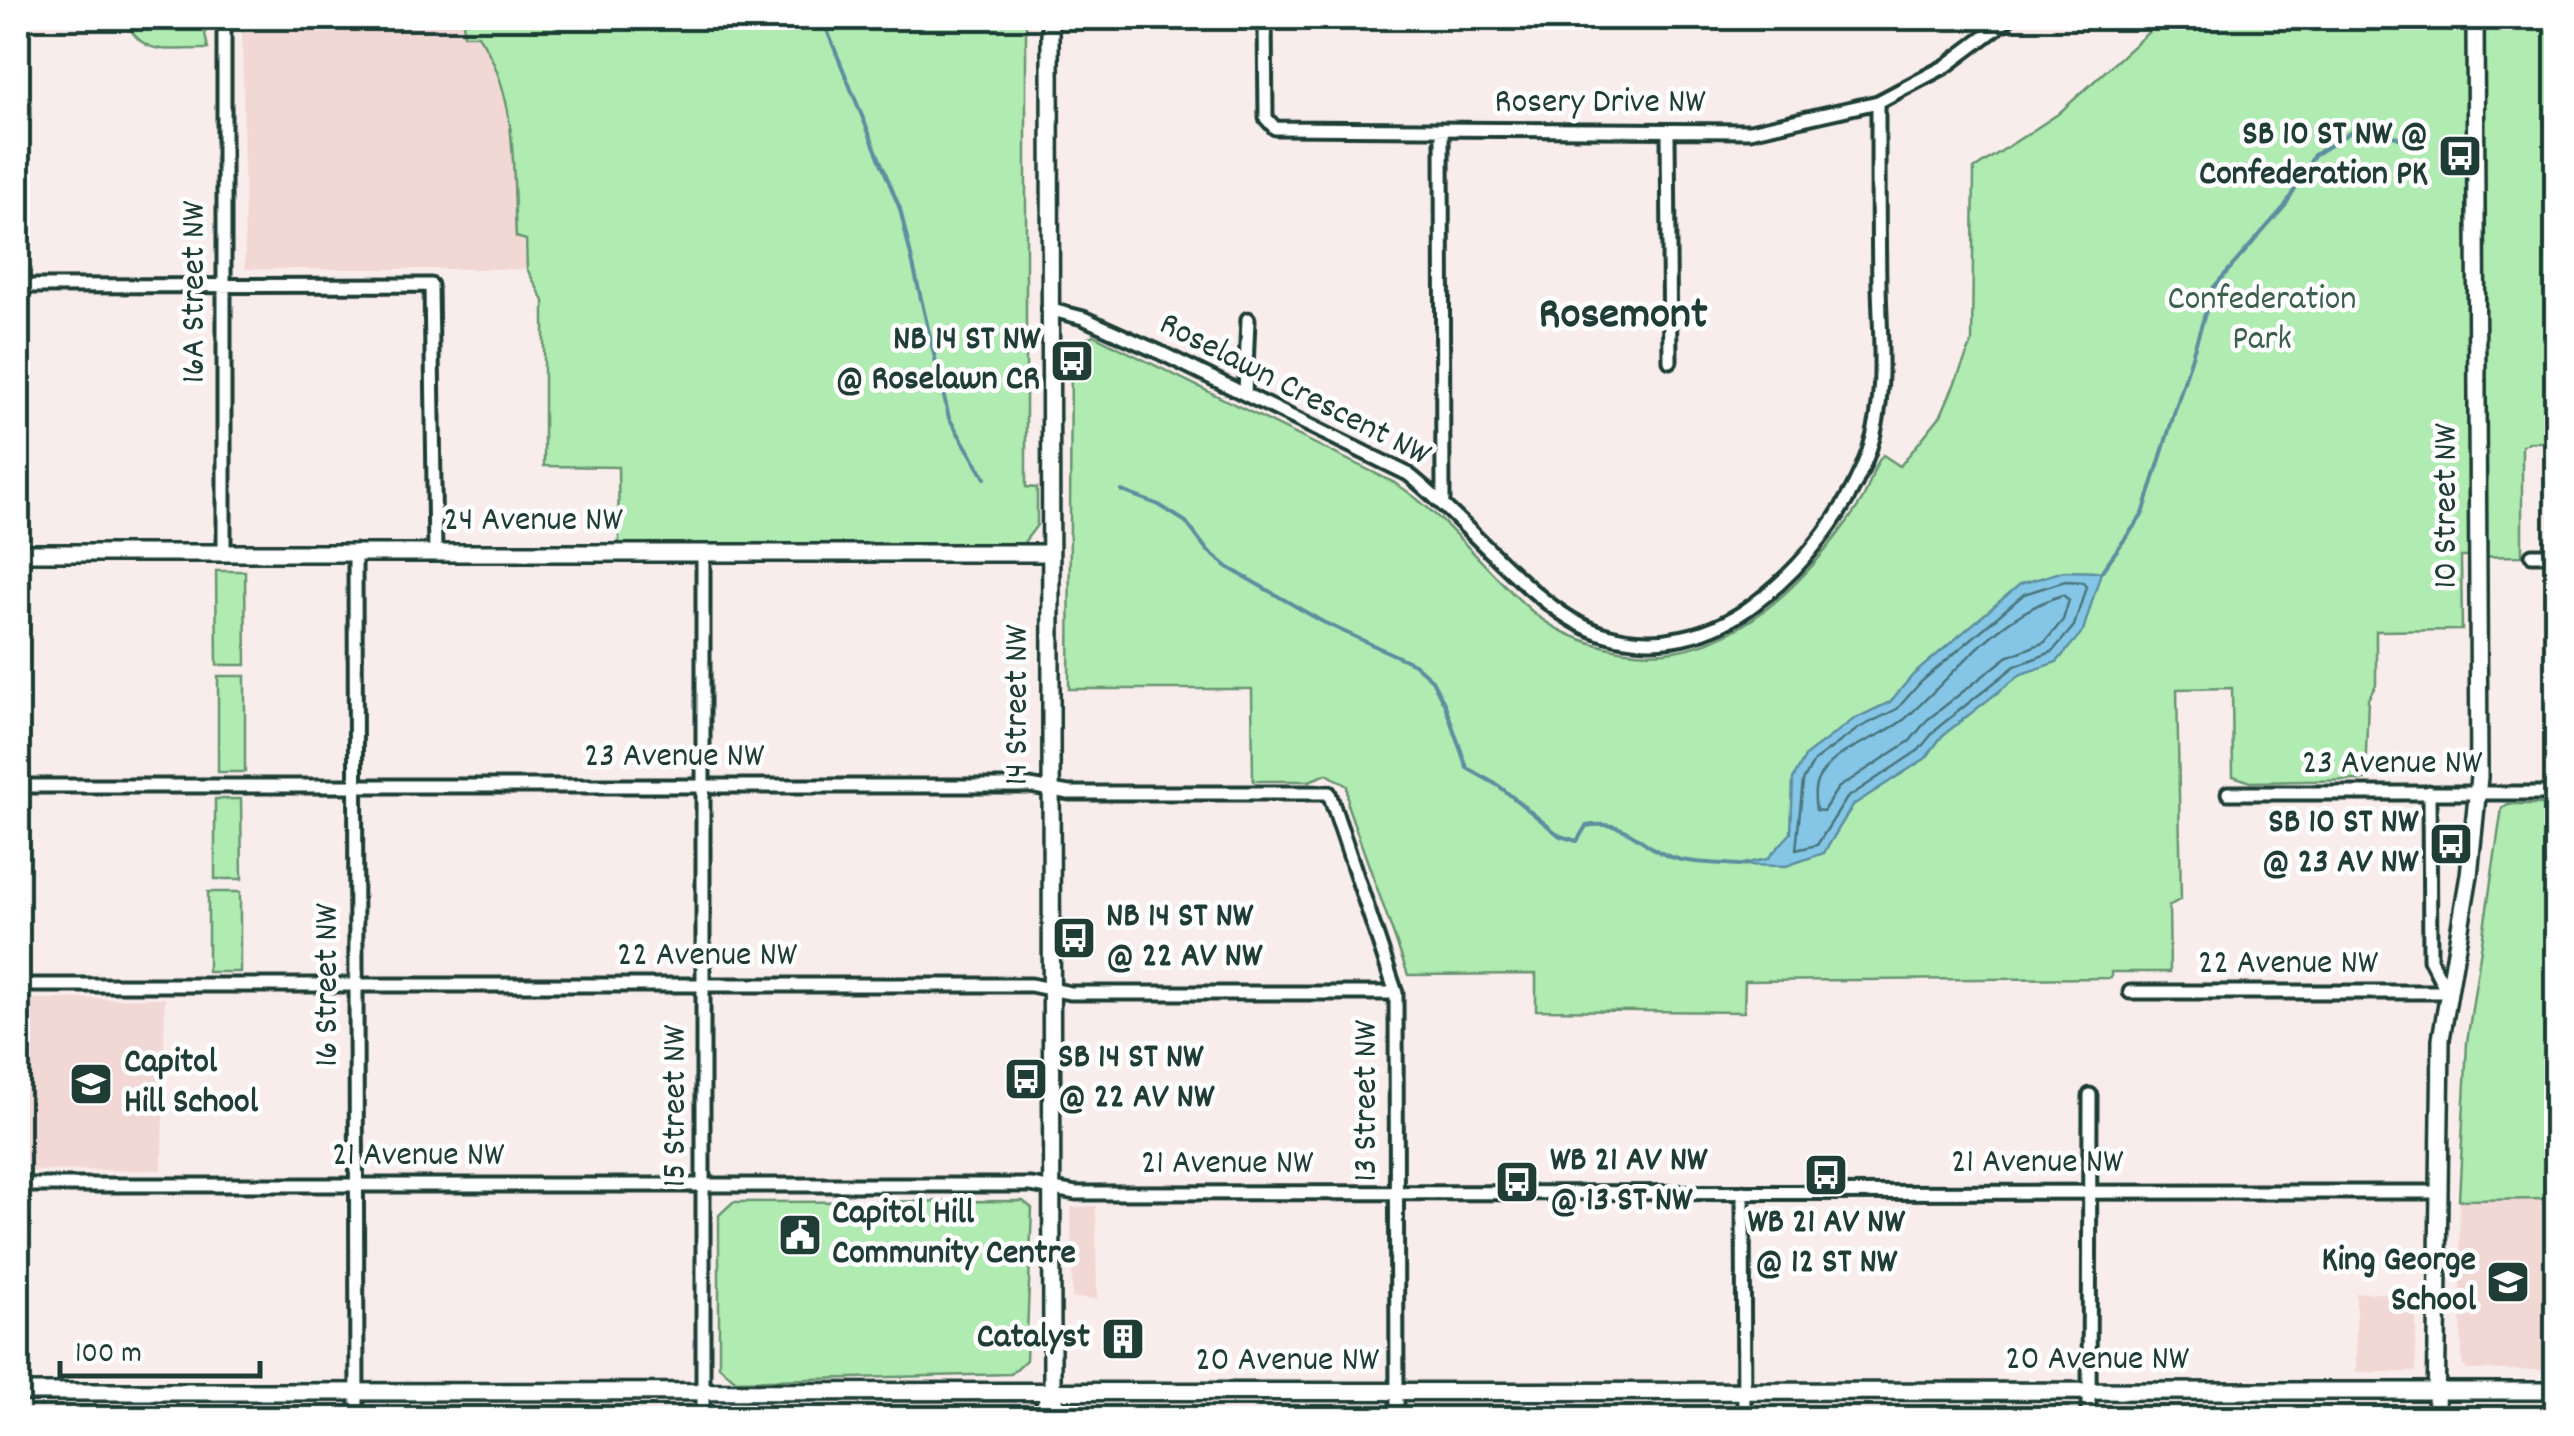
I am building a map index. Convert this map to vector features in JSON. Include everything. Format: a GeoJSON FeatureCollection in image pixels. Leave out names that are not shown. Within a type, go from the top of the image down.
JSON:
{"type":"FeatureCollection","features":[{"type":"Feature","properties":{"kind":"street","name":"14 Street NW"},"geometry":{"type":"LineString","coordinates":[[1050,18],[1050,1186],[1052,1392],[1062,1418]]}},
{"type":"Feature","properties":{"kind":"street","name":"Rosery Drive NW"},"geometry":{"type":"LineString","coordinates":[[1265,18],[1266,118],[1275,128],[1668,134],[1750,131],[1878,102],[1946,66],[2010,18]]}},
{"type":"Feature","properties":{"kind":"street","name":"10 Street NW"},"geometry":{"type":"LineString","coordinates":[[2436,1418],[2438,1089],[2446,992],[2470,876],[2478,793],[2475,18]]}},
{"type":"Feature","properties":{"kind":"street","name":"16A Street NW"},"geometry":{"type":"LineString","coordinates":[[224,32],[224,551]]}},
{"type":"Feature","properties":{"kind":"street","name":"Roselawn Crescent NW"},"geometry":{"type":"LineString","coordinates":[[1048,309],[1098,325],[1408,474],[1442,500],[1544,600],[1598,633],[1646,642],[1698,636],[1742,614],[1777,587],[1838,511],[1869,451],[1878,410],[1878,102]]}},
{"type":"Feature","properties":{"kind":"street"},"geometry":{"type":"LineString","coordinates":[[1442,132],[1442,500]]}},
{"type":"Feature","properties":{"kind":"street"},"geometry":{"type":"LineString","coordinates":[[1668,134],[1670,361]]}},
{"type":"Feature","properties":{"kind":"street"},"geometry":{"type":"LineString","coordinates":[[18,286],[431,285],[434,552]]}},
{"type":"Feature","properties":{"kind":"street"},"geometry":{"type":"LineString","coordinates":[[1245,394],[1248,319]]}},
{"type":"Feature","properties":{"kind":"street","name":"16 Street NW"},"geometry":{"type":"LineString","coordinates":[[355,551],[357,1418]]}},
{"type":"Feature","properties":{"kind":"street","name":"24 Avenue NW"},"geometry":{"type":"LineString","coordinates":[[18,553],[1049,553]]}},
{"type":"Feature","properties":{"kind":"street","name":"15 Street NW"},"geometry":{"type":"LineString","coordinates":[[703,553],[704,1418]]}},
{"type":"Feature","properties":{"kind":"street"},"geometry":{"type":"LineString","coordinates":[[2532,555],[2556,555]]}},
{"type":"Feature","properties":{"kind":"street","name":"23 Avenue NW"},"geometry":{"type":"LineString","coordinates":[[18,786],[703,786],[1329,794]]}},
{"type":"Feature","properties":{"kind":"street","name":"10 Street NW"},"geometry":{"type":"LineString","coordinates":[[2429,792],[2430,959],[2446,992]]}},
{"type":"Feature","properties":{"kind":"street","name":"23 Avenue NW"},"geometry":{"type":"LineString","coordinates":[[2228,793],[2556,792]]}},
{"type":"Feature","properties":{"kind":"street","name":"13 Street NW"},"geometry":{"type":"LineString","coordinates":[[1329,794],[1396,992],[1397,1418]]}},
{"type":"Feature","properties":{"kind":"street","name":"22 Avenue NW"},"geometry":{"type":"LineString","coordinates":[[18,985],[1031,984],[1070,992],[1396,992]]}},
{"type":"Feature","properties":{"kind":"street","name":"22 Avenue NW"},"geometry":{"type":"LineString","coordinates":[[2130,992],[2446,992]]}},
{"type":"Feature","properties":{"kind":"street"},"geometry":{"type":"LineString","coordinates":[[2090,1095],[2090,1418]]}},
{"type":"Feature","properties":{"kind":"street","name":"21 Avenue NW"},"geometry":{"type":"LineString","coordinates":[[18,1186],[1050,1186],[1076,1193],[2438,1192]]}},
{"type":"Feature","properties":{"kind":"street"},"geometry":{"type":"LineString","coordinates":[[1743,1192],[1744,1418]]}},
{"type":"Feature","properties":{"kind":"street","name":"20 Avenue NW"},"geometry":{"type":"LineString","coordinates":[[18,1392],[2556,1391]]}},
{"type":"Feature","properties":{"kind":"street","name":"14 Street NW"},"geometry":{"type":"LineString","coordinates":[[1038,1418],[1052,1392]]}},
{"type":"Feature","properties":{"kind":"shaded area"},"geometry":{"type":"Polygon","coordinates":[[[242,18],[463,18],[464,35],[478,35],[502,78],[527,269],[245,269],[242,18]]]}},
{"type":"Feature","properties":{"kind":"shaded area","name":"Capitol Hill School"},"geometry":{"type":"Polygon","coordinates":[[[165,998],[162,1170],[18,1171],[18,999],[165,998]]]}},
{"type":"Feature","properties":{"kind":"shaded area","name":"King George School"},"geometry":{"type":"Polygon","coordinates":[[[2556,1199],[2556,1370],[2467,1370],[2462,1364],[2459,1200],[2556,1199]]]}},
{"type":"Feature","properties":{"kind":"shaded area"},"geometry":{"type":"Polygon","coordinates":[[[1096,1206],[1097,1299],[1072,1298],[1071,1207],[1096,1206]]]}},
{"type":"Feature","properties":{"kind":"shaded area"},"geometry":{"type":"Polygon","coordinates":[[[2356,1293],[2416,1293],[2416,1372],[2356,1372],[2356,1293]]]}},
{"type":"Feature","properties":{"kind":"green space"},"geometry":{"type":"Polygon","coordinates":[[[124,18],[242,18],[242,30],[232,20],[215,19],[205,33],[208,49],[168,50],[139,40],[124,18]]]}},
{"type":"Feature","properties":{"kind":"green space"},"geometry":{"type":"Polygon","coordinates":[[[463,18],[1026,18],[1026,487],[1037,488],[1037,525],[1022,545],[619,543],[618,467],[544,466],[544,301],[527,269],[526,240],[516,237],[511,132],[501,82],[478,35],[464,35],[463,18]]]}},
{"type":"Feature","properties":{"kind":"green space","name":"Confederation Park"},"geometry":{"type":"Polygon","coordinates":[[[2164,18],[2556,18],[2556,442],[2529,442],[2522,446],[2522,556],[2461,557],[2462,630],[2376,631],[2376,685],[2368,699],[2365,780],[2251,782],[2233,776],[2232,688],[2177,689],[2181,899],[2169,906],[2170,972],[2111,972],[2111,978],[1745,981],[1744,1012],[1536,1010],[1536,974],[1408,975],[1348,807],[1347,786],[1327,774],[1309,781],[1253,781],[1252,689],[1069,689],[1071,349],[1093,335],[1395,483],[1433,512],[1534,613],[1575,637],[1644,653],[1683,649],[1719,638],[1752,619],[1783,595],[1838,535],[1864,496],[1883,455],[1900,466],[1941,415],[1972,343],[1974,169],[2058,114],[2164,18]]]}},
{"type":"Feature","properties":{"kind":"green space"},"geometry":{"type":"Polygon","coordinates":[[[216,571],[245,571],[246,665],[217,665],[216,571]]]}},
{"type":"Feature","properties":{"kind":"green space"},"geometry":{"type":"Polygon","coordinates":[[[218,676],[245,676],[245,772],[218,772],[218,676]]]}},
{"type":"Feature","properties":{"kind":"green space"},"geometry":{"type":"Polygon","coordinates":[[[215,799],[241,799],[242,879],[215,879],[215,799]]]}},
{"type":"Feature","properties":{"kind":"green space"},"geometry":{"type":"Polygon","coordinates":[[[2508,804],[2556,804],[2556,1199],[2459,1200],[2467,1042],[2502,808],[2508,804]]]}},
{"type":"Feature","properties":{"kind":"green space"},"geometry":{"type":"Polygon","coordinates":[[[208,892],[240,892],[240,972],[208,972],[208,892]]]}},
{"type":"Feature","properties":{"kind":"green space"},"geometry":{"type":"Polygon","coordinates":[[[1023,1201],[1032,1208],[1026,1360],[1011,1374],[736,1381],[719,1366],[719,1215],[733,1202],[1023,1201]]]}},
{"type":"Feature","properties":{"kind":"water"},"geometry":{"type":"Polygon","coordinates":[[[2064,571],[2101,572],[2083,631],[2057,662],[2021,674],[1942,736],[1926,758],[1853,805],[1824,853],[1786,866],[1739,865],[1767,859],[1791,833],[1793,779],[1806,755],[1854,719],[1890,702],[1913,675],[2020,584],[2064,571]]]}},
{"type":"Feature","properties":{"kind":"waterway"},"geometry":{"type":"LineString","coordinates":[[822,18],[900,209],[949,418],[985,478]]}},
{"type":"Feature","properties":{"kind":"waterway"},"geometry":{"type":"LineString","coordinates":[[2101,572],[2143,514],[2213,288],[2285,206],[2314,155],[2362,125],[2408,141]]}},
{"type":"Feature","properties":{"kind":"waterway"},"geometry":{"type":"LineString","coordinates":[[2551,192],[2556,195]]}},
{"type":"Feature","properties":{"kind":"waterway"},"geometry":{"type":"LineString","coordinates":[[1122,491],[1159,505],[1186,522],[1207,550],[1229,568],[1323,622],[1414,664],[1432,680],[1445,705],[1467,768],[1499,786],[1560,836],[1577,841],[1586,826],[1614,826],[1674,858],[1739,865]]}},
{"type":"Feature","properties":{"kind":"place","name":"SB 10 ST NW @ Confederation PK"},"geometry":{"type":"Point","coordinates":[2460,156]}},
{"type":"Feature","properties":{"kind":"place","name":"NB 14 ST NW @ Roselawn CR"},"geometry":{"type":"Point","coordinates":[1072,361]}},
{"type":"Feature","properties":{"kind":"place","name":"SB 10 ST NW @ 23 AV NW"},"geometry":{"type":"Point","coordinates":[2451,844]}},
{"type":"Feature","properties":{"kind":"place","name":"NB 14 ST NW @ 22 AV NW"},"geometry":{"type":"Point","coordinates":[1074,938]}},
{"type":"Feature","properties":{"kind":"place","name":"SB 14 ST NW @ 22 AV NW"},"geometry":{"type":"Point","coordinates":[1026,1079]}},
{"type":"Feature","properties":{"kind":"place","name":"Capitol Hill School"},"geometry":{"type":"Point","coordinates":[91,1084]}},
{"type":"Feature","properties":{"kind":"place","name":"WB 21 AV NW @ 12 ST NW"},"geometry":{"type":"Point","coordinates":[1826,1175]}},
{"type":"Feature","properties":{"kind":"place","name":"WB 21 AV NW @ 13 ST NW"},"geometry":{"type":"Point","coordinates":[1517,1182]}},
{"type":"Feature","properties":{"kind":"place","name":"Capitol Hill Community Centre"},"geometry":{"type":"Point","coordinates":[800,1235]}},
{"type":"Feature","properties":{"kind":"place","name":"King George School"},"geometry":{"type":"Point","coordinates":[2508,1282]}},
{"type":"Feature","properties":{"kind":"place","name":"Catalyst"},"geometry":{"type":"Point","coordinates":[1123,1339]}},
{"type":"Feature","properties":{"kind":"district","name":"Rosemont"},"geometry":{"type":"Point","coordinates":[1623,317]}}]}
